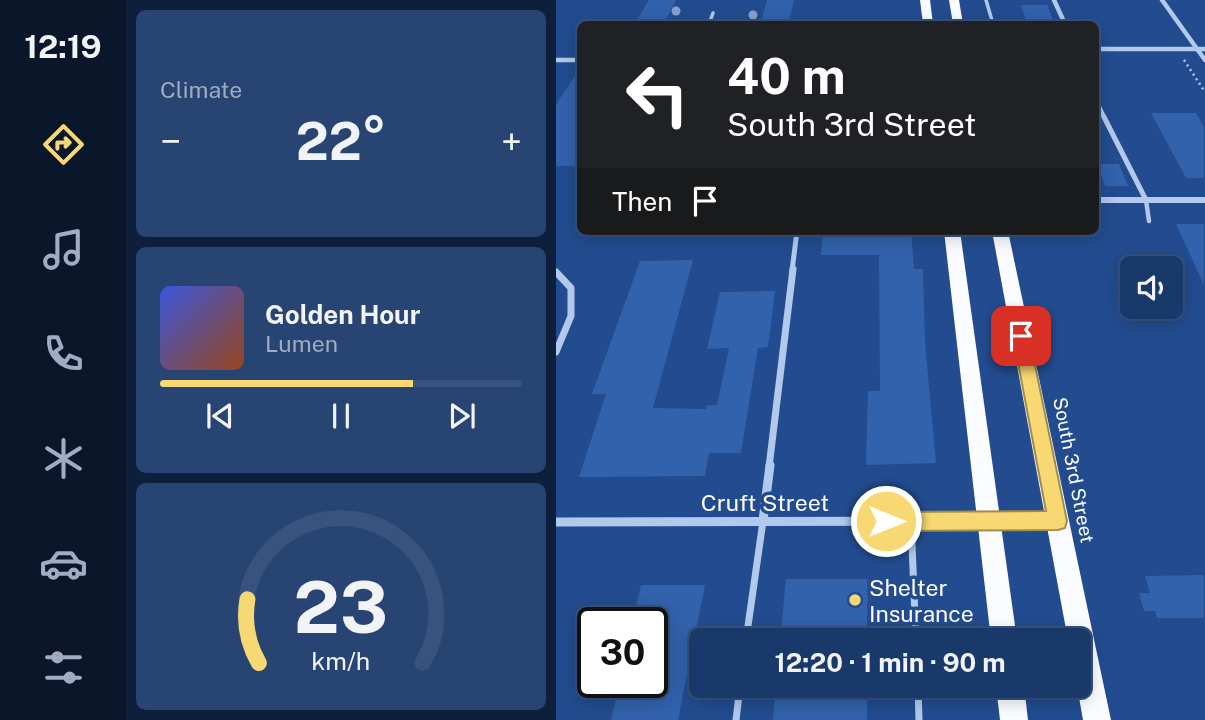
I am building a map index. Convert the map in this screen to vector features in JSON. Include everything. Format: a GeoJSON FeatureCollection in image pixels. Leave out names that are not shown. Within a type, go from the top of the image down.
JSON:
{"type":"FeatureCollection","features":[{"type":"Feature","properties":{"kind":"highway"},"geometry":{"type":"LineString","coordinates":[[925,0],[928,21]]}},
{"type":"Feature","properties":{"kind":"highway"},"geometry":{"type":"LineString","coordinates":[[954,0],[958,21]]}},
{"type":"Feature","properties":{"kind":"highway"},"geometry":{"type":"LineString","coordinates":[[953,235],[1003,628]]}},
{"type":"Feature","properties":{"kind":"highway","name":"South 3rd Street"},"geometry":{"type":"LineString","coordinates":[[1001,235],[1097,720]]}},
{"type":"Feature","properties":{"kind":"highway"},"geometry":{"type":"LineString","coordinates":[[1011,698],[1014,720]]}},
{"type":"Feature","properties":{"kind":"street"},"geometry":{"type":"LineString","coordinates":[[1054,0],[1064,21]]}},
{"type":"Feature","properties":{"kind":"street"},"geometry":{"type":"LineString","coordinates":[[1162,0],[1205,60]]}},
{"type":"Feature","properties":{"kind":"street"},"geometry":{"type":"LineString","coordinates":[[1099,49],[1205,49]]}},
{"type":"Feature","properties":{"kind":"street"},"geometry":{"type":"LineString","coordinates":[[556,60],[577,60]]}},
{"type":"Feature","properties":{"kind":"street"},"geometry":{"type":"LineString","coordinates":[[1099,107],[1146,200]]}},
{"type":"Feature","properties":{"kind":"street"},"geometry":{"type":"LineString","coordinates":[[1099,200],[1205,200]]}},
{"type":"Feature","properties":{"kind":"street"},"geometry":{"type":"LineString","coordinates":[[763,521],[798,235]]}},
{"type":"Feature","properties":{"kind":"street"},"geometry":{"type":"LineString","coordinates":[[556,272],[571,288],[571,316],[556,352]]}},
{"type":"Feature","properties":{"kind":"street","name":"Cruft Street"},"geometry":{"type":"LineString","coordinates":[[556,522],[1058,521]]}},
{"type":"Feature","properties":{"kind":"lane"},"geometry":{"type":"LineString","coordinates":[[986,0],[992,21]]}},
{"type":"Feature","properties":{"kind":"lane"},"geometry":{"type":"LineString","coordinates":[[710,21],[713,13]]}},
{"type":"Feature","properties":{"kind":"lane"},"geometry":{"type":"LineString","coordinates":[[1146,200],[1149,221]]}},
{"type":"Feature","properties":{"kind":"lane"},"geometry":{"type":"LineString","coordinates":[[748,628],[763,521]]}},
{"type":"Feature","properties":{"kind":"lane"},"geometry":{"type":"LineString","coordinates":[[911,521],[915,628]]}},
{"type":"Feature","properties":{"kind":"lane"},"geometry":{"type":"LineString","coordinates":[[736,720],[739,698]]}},
{"type":"Feature","properties":{"kind":"lane"},"geometry":{"type":"LineString","coordinates":[[918,698],[919,720]]}},
{"type":"Feature","properties":{"kind":"building"},"geometry":{"type":"Polygon","coordinates":[[[649,0],[676,0],[665,21],[636,21],[649,0]]]}},
{"type":"Feature","properties":{"kind":"building"},"geometry":{"type":"Polygon","coordinates":[[[767,0],[794,0],[789,21],[761,21],[767,0]]]}},
{"type":"Feature","properties":{"kind":"building"},"geometry":{"type":"Polygon","coordinates":[[[1021,5],[1047,5],[1054,21],[1026,21],[1021,5]]]}},
{"type":"Feature","properties":{"kind":"building"},"geometry":{"type":"Polygon","coordinates":[[[577,73],[577,166],[556,166],[556,105],[577,73]]]}},
{"type":"Feature","properties":{"kind":"building"},"geometry":{"type":"Polygon","coordinates":[[[1151,113],[1196,113],[1204,127],[1204,178],[1186,178],[1151,113]]]}},
{"type":"Feature","properties":{"kind":"building"},"geometry":{"type":"Polygon","coordinates":[[[1099,164],[1119,164],[1128,186],[1105,186],[1099,164]]]}},
{"type":"Feature","properties":{"kind":"building"},"geometry":{"type":"Polygon","coordinates":[[[1176,224],[1204,224],[1204,285],[1176,224]]]}},
{"type":"Feature","properties":{"kind":"building"},"geometry":{"type":"Polygon","coordinates":[[[823,235],[911,235],[914,269],[923,269],[925,343],[936,463],[866,465],[868,391],[880,391],[879,255],[821,255],[823,235]]]}},
{"type":"Feature","properties":{"kind":"building"},"geometry":{"type":"Polygon","coordinates":[[[693,260],[653,408],[706,409],[707,405],[717,405],[729,348],[707,349],[720,292],[775,291],[768,347],[758,348],[741,453],[709,453],[705,476],[579,477],[606,394],[592,394],[640,261],[693,260]]]}},
{"type":"Feature","properties":{"kind":"building"},"geometry":{"type":"Polygon","coordinates":[[[1204,575],[1204,618],[1157,618],[1155,611],[1144,611],[1139,593],[1150,593],[1145,576],[1204,575]]]}},
{"type":"Feature","properties":{"kind":"building"},"geometry":{"type":"Polygon","coordinates":[[[786,579],[868,579],[867,628],[781,628],[786,579]]]}},
{"type":"Feature","properties":{"kind":"building"},"geometry":{"type":"Polygon","coordinates":[[[641,585],[705,585],[696,628],[689,628],[689,665],[678,720],[611,720],[616,698],[668,698],[668,607],[636,607],[641,585]]]}},
{"type":"Feature","properties":{"kind":"building"},"geometry":{"type":"Polygon","coordinates":[[[775,698],[867,698],[867,720],[773,720],[775,698]]]}},
{"type":"Feature","properties":{"kind":"place","name":"Shelter Insurance"},"geometry":{"type":"Point","coordinates":[855,600]}},
{"type":"Feature","properties":{"kind":"route"},"geometry":{"type":"LineString","coordinates":[[886,521],[1058,521],[1021,336]]}}]}
